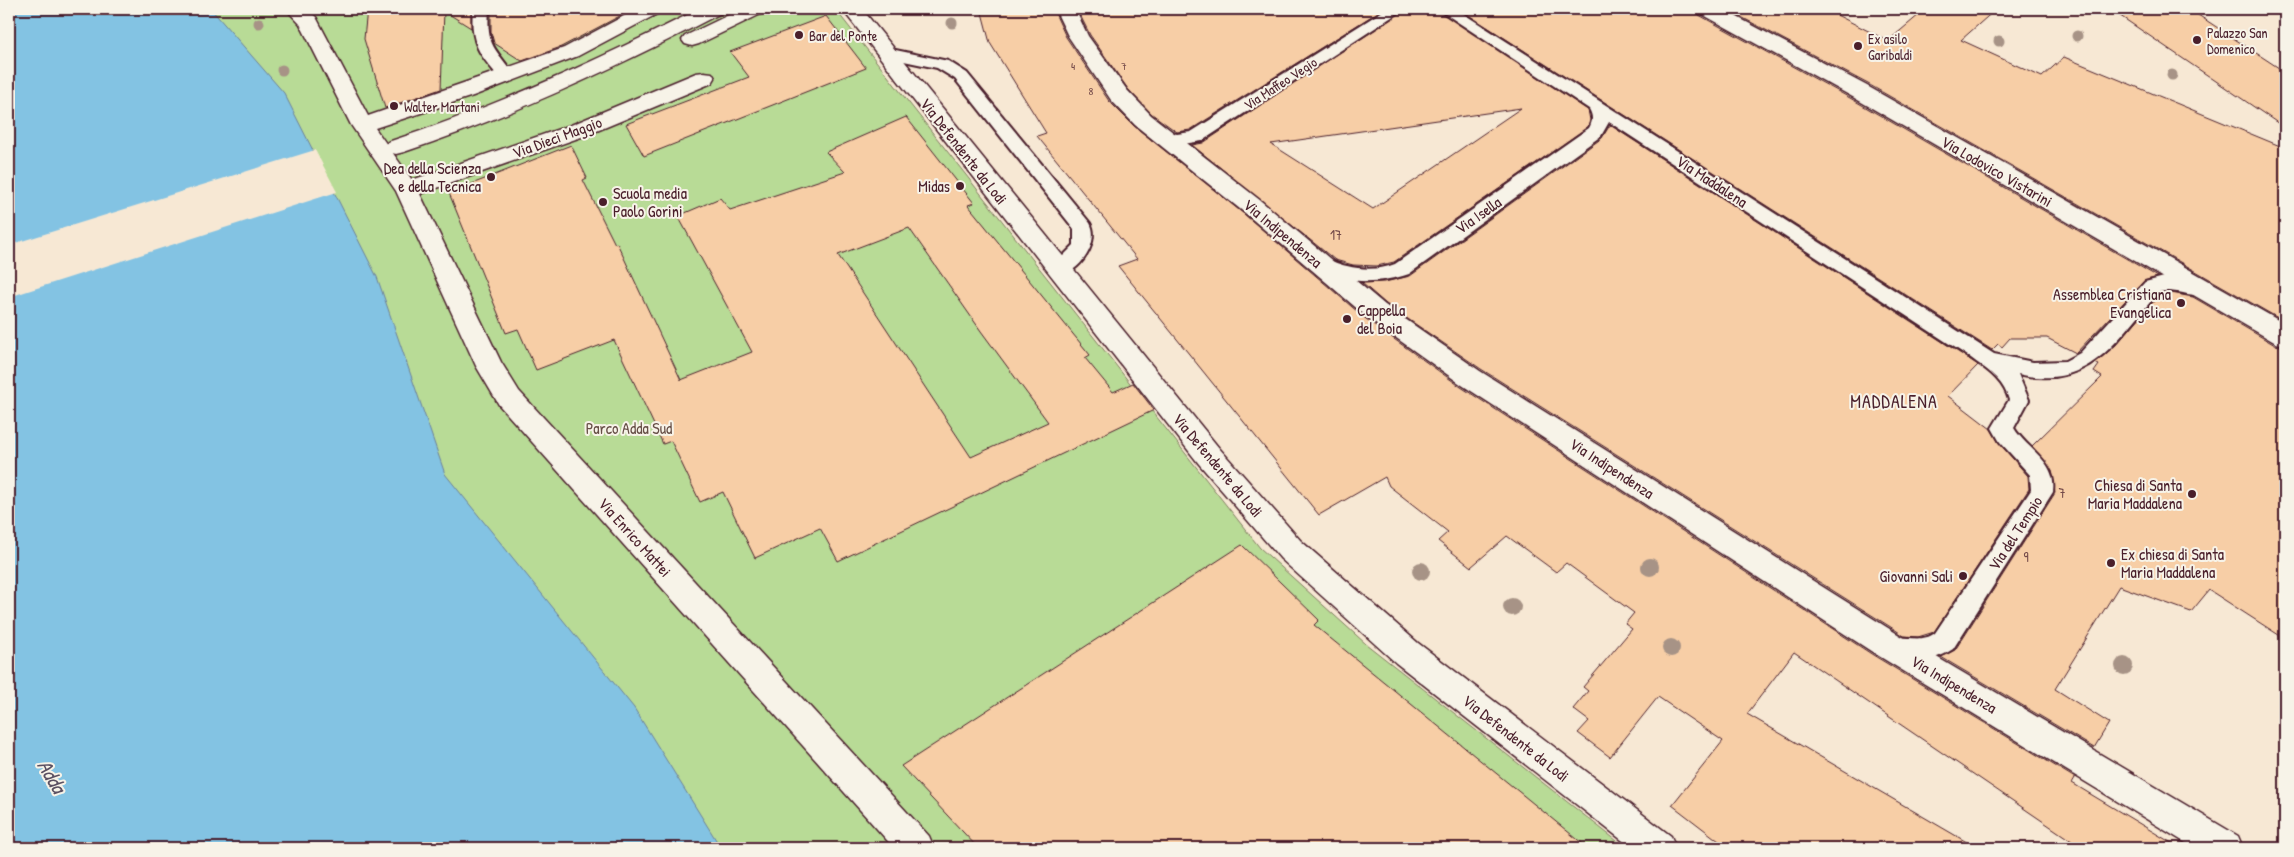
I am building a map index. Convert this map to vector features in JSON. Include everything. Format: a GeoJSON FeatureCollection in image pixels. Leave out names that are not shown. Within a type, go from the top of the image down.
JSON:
{"type":"FeatureCollection","features":[{"type":"Feature","properties":{"kind":"street","name":"Via Enrico Mattei"},"geometry":{"type":"LineString","coordinates":[[296,9],[308,21],[362,124],[407,190],[489,366],[509,398],[917,848]]}},
{"type":"Feature","properties":{"kind":"street"},"geometry":{"type":"LineString","coordinates":[[362,124],[507,76],[571,52],[652,9]]}},
{"type":"Feature","properties":{"kind":"street"},"geometry":{"type":"LineString","coordinates":[[396,147],[427,138],[490,113],[625,56],[714,9]]}},
{"type":"Feature","properties":{"kind":"street"},"geometry":{"type":"LineString","coordinates":[[490,113],[556,98],[600,84],[756,9]]}},
{"type":"Feature","properties":{"kind":"street","name":"Via Indipendenza"},"geometry":{"type":"LineString","coordinates":[[1065,9],[1078,36],[1119,94],[1159,135],[1253,207],[1376,311],[1471,378],[1885,643],[2226,848]]}},
{"type":"Feature","properties":{"kind":"street","name":"Via Lodovico Vistarini"},"geometry":{"type":"LineString","coordinates":[[1707,9],[1859,91],[2285,336]]}},
{"type":"Feature","properties":{"kind":"street","name":"Via Defendente da Lodi"},"geometry":{"type":"LineString","coordinates":[[851,10],[1209,456],[1291,550],[1407,653],[1659,848]]}},
{"type":"Feature","properties":{"kind":"street","name":"Via Dieci Maggio"},"geometry":{"type":"LineString","coordinates":[[407,190],[579,130],[704,78]]}},
{"type":"Feature","properties":{"kind":"lane"},"geometry":{"type":"LineString","coordinates":[[481,9],[479,35],[482,45],[486,53],[507,76]]}},
{"type":"Feature","properties":{"kind":"lane","name":"Via Maffeo Vegio"},"geometry":{"type":"LineString","coordinates":[[1159,135],[1177,140],[1196,137],[1396,9]]}},
{"type":"Feature","properties":{"kind":"lane","name":"Via Maddalena"},"geometry":{"type":"LineString","coordinates":[[1446,9],[1978,353]]}},
{"type":"Feature","properties":{"kind":"lane"},"geometry":{"type":"LineString","coordinates":[[886,53],[942,64],[961,76],[1083,226],[1086,242],[1080,251],[1059,270]]}},
{"type":"Feature","properties":{"kind":"lane","name":"Via Isella"},"geometry":{"type":"LineString","coordinates":[[1319,264],[1341,273],[1365,277],[1385,276],[1402,269],[1595,132],[1601,125],[1602,118],[1600,111],[1592,102]]}},
{"type":"Feature","properties":{"kind":"lane"},"geometry":{"type":"LineString","coordinates":[[1978,353],[1995,361],[2034,370],[2068,368],[2087,358],[2152,287],[2159,284],[2173,284],[2205,290]]}},
{"type":"Feature","properties":{"kind":"lane","name":"Via del Tempio"},"geometry":{"type":"LineString","coordinates":[[1885,643],[1908,650],[1925,652],[1936,648],[1944,641],[2042,492],[2044,484],[2038,466],[2012,445],[2003,428],[2019,400],[2018,390],[2010,377],[1978,353]]}},
{"type":"Feature","properties":{"kind":"green space","name":"Parco Adda Sud"},"geometry":{"type":"Polygon","coordinates":[[[9,9],[835,9],[1260,548],[1366,644],[1626,848],[9,848],[9,9]]]}},
{"type":"Feature","properties":{"kind":"water","name":"Adda"},"geometry":{"type":"Polygon","coordinates":[[[9,9],[211,9],[284,93],[377,277],[445,474],[634,708],[721,848],[9,848],[9,9]]]}},
{"type":"Feature","properties":{"kind":"pier"},"geometry":{"type":"Polygon","coordinates":[[[315,150],[337,192],[9,297],[9,245],[315,150]]]}},
{"type":"Feature","properties":{"kind":"building"},"geometry":{"type":"Polygon","coordinates":[[[367,9],[471,9],[471,28],[444,11],[441,89],[385,108],[364,39],[367,9]]]}},
{"type":"Feature","properties":{"kind":"building"},"geometry":{"type":"Polygon","coordinates":[[[491,9],[633,9],[561,47],[522,61],[494,43],[491,32],[491,9]]]}},
{"type":"Feature","properties":{"kind":"building"},"geometry":{"type":"Polygon","coordinates":[[[981,9],[1053,9],[1066,37],[1109,101],[1134,126],[1244,214],[1366,319],[1461,387],[1873,655],[2075,778],[2072,783],[2180,848],[2082,848],[1794,652],[1747,714],[1977,848],[1728,848],[1672,805],[1723,741],[1658,697],[1610,757],[1578,733],[1589,721],[1573,709],[1588,691],[1583,687],[1632,629],[1625,624],[1634,613],[1566,563],[1556,572],[1507,536],[1471,567],[1438,541],[1448,532],[1389,486],[1385,477],[1319,515],[1118,266],[1137,259],[1037,136],[1046,133],[990,43],[981,9]]]}},
{"type":"Feature","properties":{"kind":"building"},"geometry":{"type":"Polygon","coordinates":[[[1077,9],[1383,9],[1190,130],[1177,132],[1152,114],[1128,89],[1090,35],[1077,9]]]}},
{"type":"Feature","properties":{"kind":"building"},"geometry":{"type":"Polygon","coordinates":[[[1406,9],[1436,9],[1588,110],[1590,120],[1588,127],[1394,262],[1377,266],[1353,265],[1335,260],[1192,145],[1203,143],[1406,9]],[[1521,108],[1271,144],[1373,209],[1521,108]]]}},
{"type":"Feature","properties":{"kind":"building"},"geometry":{"type":"Polygon","coordinates":[[[1459,9],[1695,9],[1699,15],[1850,98],[2158,277],[2144,281],[2076,353],[2047,338],[2010,338],[2002,347],[1998,344],[1992,350],[1459,9]]]}},
{"type":"Feature","properties":{"kind":"building"},"geometry":{"type":"Polygon","coordinates":[[[1726,9],[1825,9],[1888,41],[1926,9],[1996,9],[1961,40],[2042,77],[2064,57],[2285,148],[2285,322],[1868,84],[1726,9]]]}},
{"type":"Feature","properties":{"kind":"building","name":"Palazzo San Domenico"},"geometry":{"type":"Polygon","coordinates":[[[2110,9],[2189,9],[2285,72],[2285,128],[2110,9]]]}},
{"type":"Feature","properties":{"kind":"building"},"geometry":{"type":"Polygon","coordinates":[[[826,16],[866,68],[644,156],[626,124],[749,77],[730,52],[826,16]]]}},
{"type":"Feature","properties":{"kind":"building"},"geometry":{"type":"Polygon","coordinates":[[[906,117],[974,203],[968,205],[1090,355],[1085,358],[1113,392],[1133,383],[1154,410],[838,561],[820,528],[755,558],[723,492],[700,502],[671,441],[663,444],[614,340],[536,370],[518,329],[506,333],[449,193],[571,145],[587,178],[583,180],[615,244],[617,243],[681,380],[752,352],[678,216],[720,198],[730,210],[845,172],[826,152],[906,117]],[[909,228],[838,255],[971,457],[1048,422],[909,228]]]}},
{"type":"Feature","properties":{"kind":"building"},"geometry":{"type":"Polygon","coordinates":[[[1610,125],[1978,365],[1948,396],[1991,429],[1999,443],[2028,476],[2029,489],[1934,632],[1918,637],[1904,636],[1481,369],[1386,304],[1362,283],[1385,282],[1410,276],[1602,138],[1610,125]]]}},
{"type":"Feature","properties":{"kind":"building"},"geometry":{"type":"Polygon","coordinates":[[[2171,293],[2193,297],[2275,345],[2285,347],[2285,639],[2209,590],[2191,612],[2119,586],[2055,689],[2109,723],[2094,748],[1941,657],[1955,650],[2055,493],[2052,471],[2032,446],[2102,377],[2094,372],[2099,365],[2095,363],[2116,345],[2160,294],[2171,293]]]}},
{"type":"Feature","properties":{"kind":"building"},"geometry":{"type":"Polygon","coordinates":[[[1242,545],[1319,620],[1314,625],[1588,848],[978,848],[901,766],[1242,545]]]}},
{"type":"Feature","properties":{"kind":"place","name":"Bar del Ponte"},"geometry":{"type":"Point","coordinates":[799,35]}},
{"type":"Feature","properties":{"kind":"place","name":"Palazzo San Domenico"},"geometry":{"type":"Point","coordinates":[2197,40]}},
{"type":"Feature","properties":{"kind":"place","name":"Ex asilo Garibaldi"},"geometry":{"type":"Point","coordinates":[1858,46]}},
{"type":"Feature","properties":{"kind":"place","name":"Walter Martani"},"geometry":{"type":"Point","coordinates":[394,106]}},
{"type":"Feature","properties":{"kind":"place","name":"Dea della Scienza e della Tecnica"},"geometry":{"type":"Point","coordinates":[491,177]}},
{"type":"Feature","properties":{"kind":"place","name":"Midas"},"geometry":{"type":"Point","coordinates":[960,186]}},
{"type":"Feature","properties":{"kind":"place","name":"Scuola media Paolo Gorini"},"geometry":{"type":"Point","coordinates":[603,202]}},
{"type":"Feature","properties":{"kind":"place","name":"Assemblea Cristiana Evangelica"},"geometry":{"type":"Point","coordinates":[2181,303]}},
{"type":"Feature","properties":{"kind":"place","name":"Cappella del Boia"},"geometry":{"type":"Point","coordinates":[1347,319]}},
{"type":"Feature","properties":{"kind":"place","name":"Chiesa di Santa Maria Maddalena"},"geometry":{"type":"Point","coordinates":[2192,494]}},
{"type":"Feature","properties":{"kind":"place","name":"Ex chiesa di Santa Maria Maddalena"},"geometry":{"type":"Point","coordinates":[2111,563]}},
{"type":"Feature","properties":{"kind":"place","name":"Giovanni Sali"},"geometry":{"type":"Point","coordinates":[1963,576]}},
{"type":"Feature","properties":{"kind":"district","name":"MADDALENA"},"geometry":{"type":"Point","coordinates":[1894,401]}}]}
